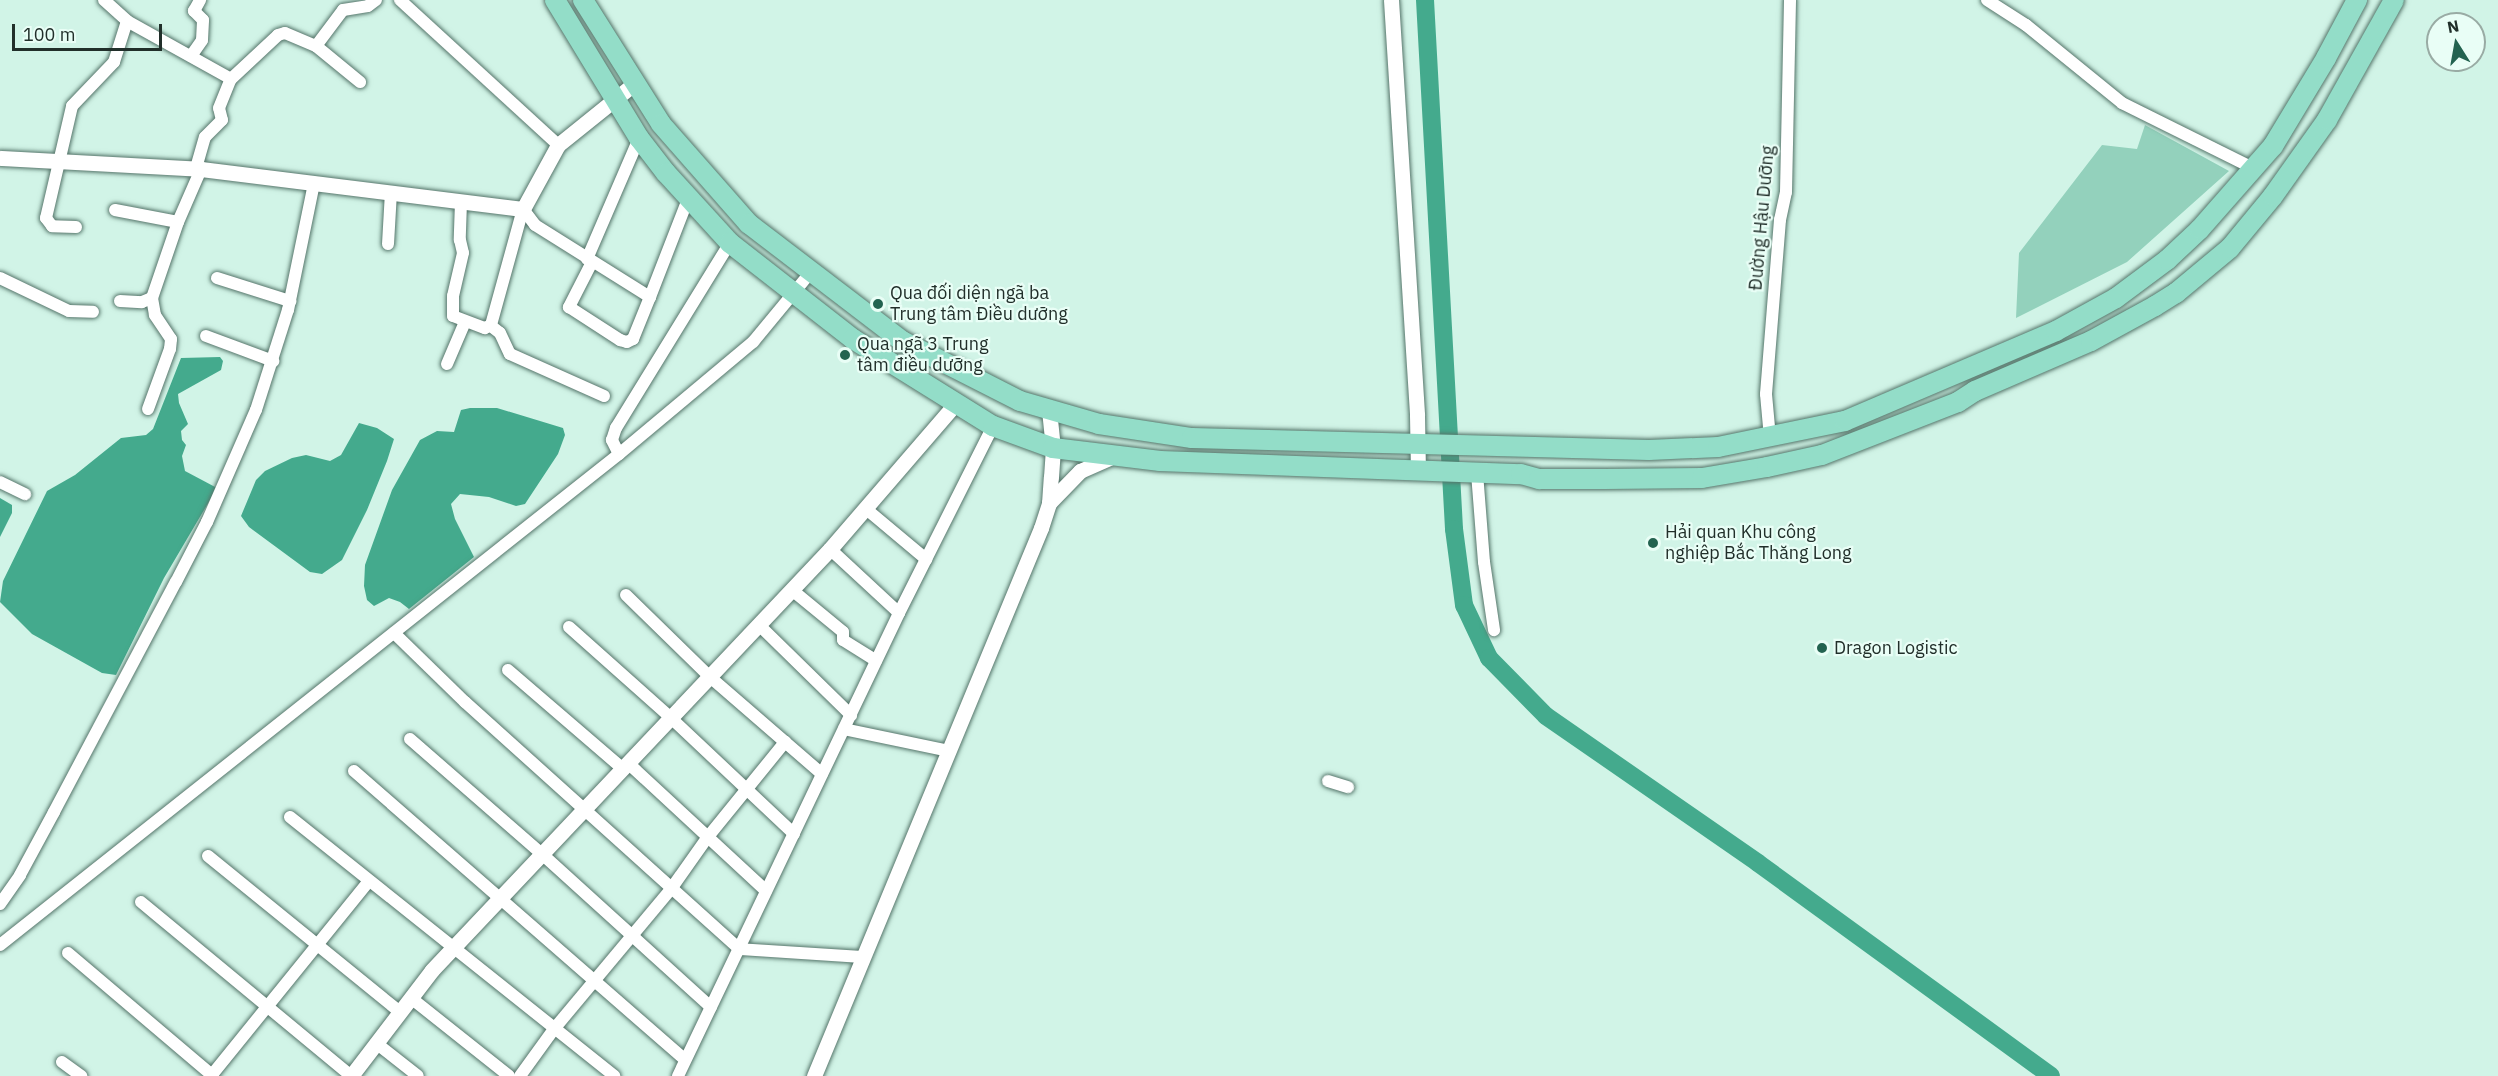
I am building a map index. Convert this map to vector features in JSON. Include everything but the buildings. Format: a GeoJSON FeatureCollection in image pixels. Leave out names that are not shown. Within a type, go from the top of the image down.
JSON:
{"type":"FeatureCollection","features":[{"type":"Feature","properties":{"kind":"main road"},"geometry":{"type":"LineString","coordinates":[[555,0],[639,138],[688,199],[730,243],[854,339],[993,426],[1053,448],[1160,461],[1521,474],[1539,479],[1673,479],[1722,475],[1822,455],[1863,441],[1958,402],[1975,391],[2091,341],[2155,306],[2176,293],[2212,260],[2230,248],[2296,167],[2327,120],[2394,0]]}},
{"type":"Feature","properties":{"kind":"main road"},"geometry":{"type":"LineString","coordinates":[[583,0],[634,84],[669,134],[748,224],[902,341],[1020,402],[1135,431],[1192,438],[1649,450],[1718,447],[1845,421],[2056,331],[2116,298],[2157,268],[2200,229],[2273,146],[2326,58],[2357,0]]}},
{"type":"Feature","properties":{"kind":"main road"},"geometry":{"type":"LineString","coordinates":[[2212,260],[2223,241],[2277,178],[2308,135],[2343,77],[2384,0]]}},
{"type":"Feature","properties":{"kind":"main road"},"geometry":{"type":"LineString","coordinates":[[2157,268],[2176,293]]}},
{"type":"Feature","properties":{"kind":"main road"},"geometry":{"type":"LineString","coordinates":[[2139,281],[2155,306]]}},
{"type":"Feature","properties":{"kind":"street"},"geometry":{"type":"LineString","coordinates":[[191,56],[202,40],[203,20],[194,11],[200,0]]}},
{"type":"Feature","properties":{"kind":"street"},"geometry":{"type":"LineString","coordinates":[[316,46],[343,10],[368,6],[376,0]]}},
{"type":"Feature","properties":{"kind":"street"},"geometry":{"type":"LineString","coordinates":[[1390,0],[1418,471]]}},
{"type":"Feature","properties":{"kind":"street","name":"Đường Hậu Dưỡng"},"geometry":{"type":"LineString","coordinates":[[1770,438],[1766,394],[1780,220],[1786,192],[1790,0]]}},
{"type":"Feature","properties":{"kind":"street"},"geometry":{"type":"LineString","coordinates":[[1988,0],[2034,32],[2122,103],[2253,168]]}},
{"type":"Feature","properties":{"kind":"street"},"geometry":{"type":"LineString","coordinates":[[108,2],[127,21],[231,79]]}},
{"type":"Feature","properties":{"kind":"street"},"geometry":{"type":"LineString","coordinates":[[406,2],[558,145]]}},
{"type":"Feature","properties":{"kind":"street"},"geometry":{"type":"LineString","coordinates":[[76,227],[52,225],[46,218],[58,161],[72,106],[114,62],[127,21]]}},
{"type":"Feature","properties":{"kind":"street"},"geometry":{"type":"LineString","coordinates":[[148,409],[170,349],[171,339],[155,315],[152,298],[199,169],[205,137],[222,120],[219,108],[231,79],[278,34],[285,33],[316,46],[360,82]]}},
{"type":"Feature","properties":{"kind":"street"},"geometry":{"type":"LineString","coordinates":[[491,326],[523,209],[558,145],[634,84]]}},
{"type":"Feature","properties":{"kind":"street"},"geometry":{"type":"LineString","coordinates":[[639,138],[569,307],[620,339],[627,342],[633,339],[688,199]]}},
{"type":"Feature","properties":{"kind":"street"},"geometry":{"type":"LineString","coordinates":[[0,158],[199,169],[523,209]]}},
{"type":"Feature","properties":{"kind":"street"},"geometry":{"type":"LineString","coordinates":[[0,904],[20,875],[207,522],[256,410],[290,301],[314,183]]}},
{"type":"Feature","properties":{"kind":"street"},"geometry":{"type":"LineString","coordinates":[[388,244],[391,192]]}},
{"type":"Feature","properties":{"kind":"street"},"geometry":{"type":"LineString","coordinates":[[461,202],[460,240],[463,251],[452,311],[453,318],[485,328],[491,326]]}},
{"type":"Feature","properties":{"kind":"street"},"geometry":{"type":"LineString","coordinates":[[523,209],[531,222],[650,297]]}},
{"type":"Feature","properties":{"kind":"street"},"geometry":{"type":"LineString","coordinates":[[115,210],[178,222]]}},
{"type":"Feature","properties":{"kind":"street"},"geometry":{"type":"LineString","coordinates":[[619,454],[612,440],[616,428],[730,243]]}},
{"type":"Feature","properties":{"kind":"street"},"geometry":{"type":"LineString","coordinates":[[0,945],[619,454],[753,342],[811,272]]}},
{"type":"Feature","properties":{"kind":"street"},"geometry":{"type":"LineString","coordinates":[[0,278],[69,311],[93,312]]}},
{"type":"Feature","properties":{"kind":"street"},"geometry":{"type":"LineString","coordinates":[[217,278],[290,301]]}},
{"type":"Feature","properties":{"kind":"street"},"geometry":{"type":"LineString","coordinates":[[120,301],[142,302],[152,298]]}},
{"type":"Feature","properties":{"kind":"street"},"geometry":{"type":"LineString","coordinates":[[447,364],[465,322]]}},
{"type":"Feature","properties":{"kind":"street"},"geometry":{"type":"LineString","coordinates":[[491,326],[500,333],[510,354],[604,396]]}},
{"type":"Feature","properties":{"kind":"street"},"geometry":{"type":"LineString","coordinates":[[206,336],[273,361]]}},
{"type":"Feature","properties":{"kind":"street"},"geometry":{"type":"LineString","coordinates":[[141,902],[351,1076],[411,998],[453,949],[830,549],[956,403]]}},
{"type":"Feature","properties":{"kind":"street"},"geometry":{"type":"LineString","coordinates":[[814,1076],[1049,503],[1053,448],[1049,411]]}},
{"type":"Feature","properties":{"kind":"street"},"geometry":{"type":"LineString","coordinates":[[678,1076],[876,661],[993,426]]}},
{"type":"Feature","properties":{"kind":"street"},"geometry":{"type":"LineString","coordinates":[[1049,503],[1080,471],[1115,455]]}},
{"type":"Feature","properties":{"kind":"street"},"geometry":{"type":"LineString","coordinates":[[1471,472],[1494,630]]}},
{"type":"Feature","properties":{"kind":"street"},"geometry":{"type":"LineString","coordinates":[[0,482],[25,494]]}},
{"type":"Feature","properties":{"kind":"street"},"geometry":{"type":"LineString","coordinates":[[865,508],[926,559]]}},
{"type":"Feature","properties":{"kind":"street"},"geometry":{"type":"LineString","coordinates":[[830,549],[899,614]]}},
{"type":"Feature","properties":{"kind":"street"},"geometry":{"type":"LineString","coordinates":[[792,590],[814,611],[843,632],[843,640],[876,661]]}},
{"type":"Feature","properties":{"kind":"street"},"geometry":{"type":"LineString","coordinates":[[626,595],[710,677],[822,774]]}},
{"type":"Feature","properties":{"kind":"street"},"geometry":{"type":"LineString","coordinates":[[759,625],[850,715]]}},
{"type":"Feature","properties":{"kind":"street"},"geometry":{"type":"LineString","coordinates":[[570,627],[794,834]]}},
{"type":"Feature","properties":{"kind":"street"},"geometry":{"type":"LineString","coordinates":[[393,633],[465,702],[739,949],[864,957]]}},
{"type":"Feature","properties":{"kind":"street"},"geometry":{"type":"LineString","coordinates":[[508,670],[625,766],[766,891]]}},
{"type":"Feature","properties":{"kind":"street"},"geometry":{"type":"LineString","coordinates":[[844,729],[949,751]]}},
{"type":"Feature","properties":{"kind":"street"},"geometry":{"type":"LineString","coordinates":[[410,739],[542,854],[711,1007]]}},
{"type":"Feature","properties":{"kind":"street"},"geometry":{"type":"LineString","coordinates":[[520,1076],[554,1029],[671,890],[707,838],[784,742]]}},
{"type":"Feature","properties":{"kind":"street"},"geometry":{"type":"LineString","coordinates":[[354,771],[686,1060]]}},
{"type":"Feature","properties":{"kind":"street"},"geometry":{"type":"LineString","coordinates":[[1328,781],[1348,787]]}},
{"type":"Feature","properties":{"kind":"street"},"geometry":{"type":"LineString","coordinates":[[290,817],[614,1076]]}},
{"type":"Feature","properties":{"kind":"street"},"geometry":{"type":"LineString","coordinates":[[208,856],[400,1012]]}},
{"type":"Feature","properties":{"kind":"street"},"geometry":{"type":"LineString","coordinates":[[68,953],[212,1076],[369,881]]}},
{"type":"Feature","properties":{"kind":"street"},"geometry":{"type":"LineString","coordinates":[[411,998],[509,1076]]}},
{"type":"Feature","properties":{"kind":"street"},"geometry":{"type":"LineString","coordinates":[[376,1043],[418,1076]]}},
{"type":"Feature","properties":{"kind":"street"},"geometry":{"type":"LineString","coordinates":[[62,1062],[81,1076]]}},
{"type":"Feature","properties":{"kind":"shaded area"},"geometry":{"type":"Polygon","coordinates":[[[2145,125],[2229,171],[2127,262],[2016,318],[2019,253],[2102,145],[2137,149],[2145,125]]]}},
{"type":"Feature","properties":{"kind":"shaded area"},"geometry":{"type":"Polygon","coordinates":[[[220,357],[223,361],[221,370],[178,394],[179,403],[188,424],[181,431],[182,440],[186,445],[182,456],[185,471],[217,488],[164,578],[116,675],[102,673],[32,634],[0,602],[3,581],[47,491],[75,475],[121,438],[146,435],[153,429],[181,358],[220,357]]]}},
{"type":"Feature","properties":{"kind":"shaded area"},"geometry":{"type":"Polygon","coordinates":[[[497,408],[563,428],[565,435],[558,454],[525,504],[516,506],[489,497],[460,494],[451,504],[455,519],[474,557],[409,609],[389,598],[374,606],[367,600],[364,586],[365,565],[392,490],[420,440],[437,431],[454,432],[461,410],[497,408]]]}},
{"type":"Feature","properties":{"kind":"shaded area"},"geometry":{"type":"Polygon","coordinates":[[[359,423],[377,428],[394,439],[387,461],[367,510],[342,560],[322,574],[310,572],[249,527],[241,516],[256,480],[265,471],[292,458],[306,455],[330,461],[341,455],[359,423]]]}},
{"type":"Feature","properties":{"kind":"shaded area"},"geometry":{"type":"Polygon","coordinates":[[[0,498],[12,505],[12,513],[0,537],[0,498]]]}},
{"type":"Feature","properties":{"kind":"waterway"},"geometry":{"type":"LineString","coordinates":[[1425,0],[1454,529],[1464,605],[1489,658],[1546,716],[1758,863],[2051,1076]]}},
{"type":"Feature","properties":{"kind":"place","name":"Qua đối diện ngã ba Trung tâm Điều dưỡng"},"geometry":{"type":"Point","coordinates":[878,304]}},
{"type":"Feature","properties":{"kind":"place","name":"Qua ngã 3 Trung tâm điều dưỡng"},"geometry":{"type":"Point","coordinates":[845,355]}},
{"type":"Feature","properties":{"kind":"place","name":"Hải quan Khu công nghiệp Bắc Thăng Long"},"geometry":{"type":"Point","coordinates":[1653,543]}},
{"type":"Feature","properties":{"kind":"place","name":"Dragon Logistic"},"geometry":{"type":"Point","coordinates":[1822,648]}}]}
